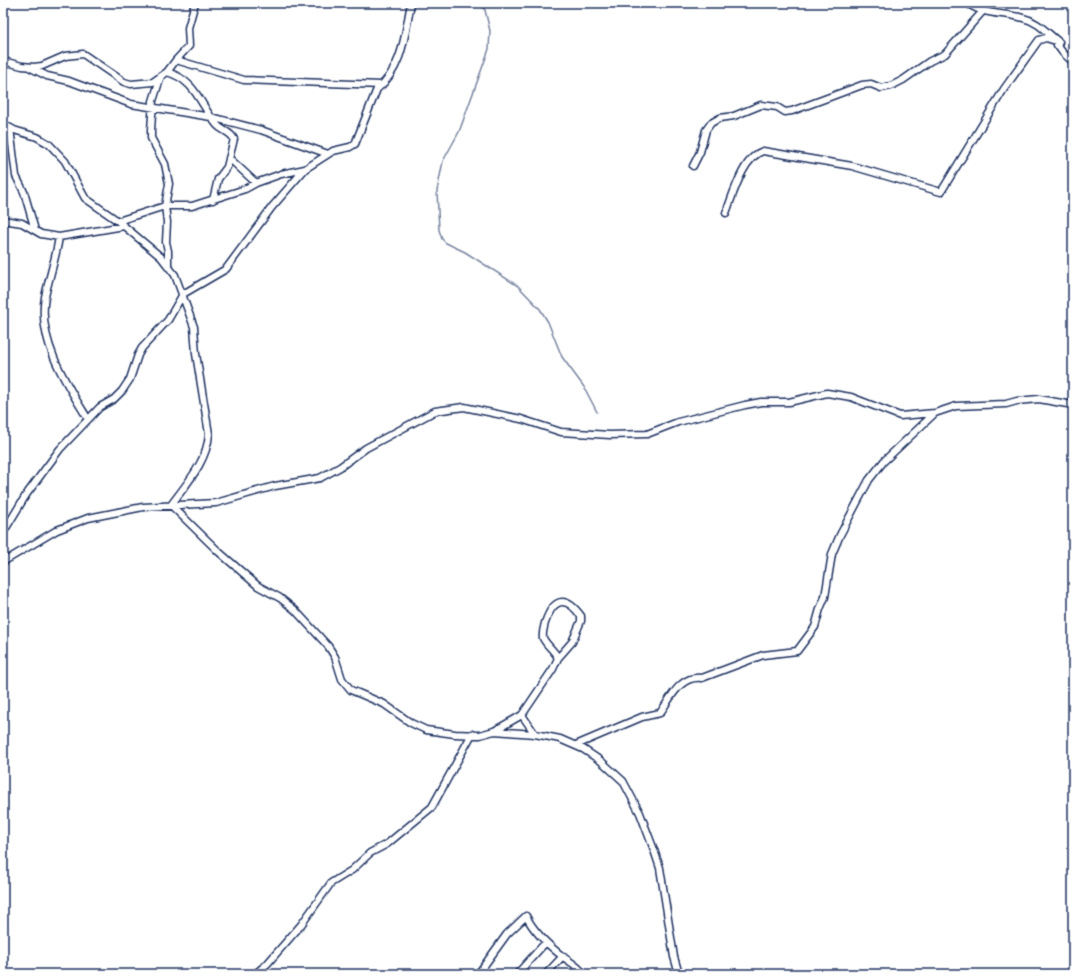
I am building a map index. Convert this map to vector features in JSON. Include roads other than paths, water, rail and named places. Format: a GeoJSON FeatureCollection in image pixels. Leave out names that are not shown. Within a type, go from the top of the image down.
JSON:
{"type":"FeatureCollection","features":[{"type":"Feature","properties":{"kind":"street"},"geometry":{"type":"LineString","coordinates":[[29,67],[42,66],[65,56],[83,54],[116,79],[124,82],[140,84],[153,82],[167,72],[189,46],[188,28],[195,3]]}},
{"type":"Feature","properties":{"kind":"street"},"geometry":{"type":"LineString","coordinates":[[118,221],[165,206],[184,207],[212,200],[245,189],[256,183],[305,169],[328,154],[355,144],[377,89],[382,85],[398,60],[403,47],[411,3]]}},
{"type":"Feature","properties":{"kind":"street"},"geometry":{"type":"LineString","coordinates":[[967,3],[988,14],[1024,18],[1032,21],[1059,42]]}},
{"type":"Feature","properties":{"kind":"street"},"geometry":{"type":"LineString","coordinates":[[693,166],[700,152],[706,130],[710,122],[720,118],[734,116],[760,105],[777,107],[785,112],[792,111],[862,85],[871,84],[881,88],[891,86],[945,54],[983,11]]}},
{"type":"Feature","properties":{"kind":"street"},"geometry":{"type":"LineString","coordinates":[[726,213],[747,164],[756,153],[763,151],[852,166],[941,192],[1004,89],[1039,40],[1046,38],[1059,42]]}},
{"type":"Feature","properties":{"kind":"street"},"geometry":{"type":"LineString","coordinates":[[1059,42],[1057,45],[1073,62]]}},
{"type":"Feature","properties":{"kind":"street"},"geometry":{"type":"LineString","coordinates":[[3,60],[29,67],[47,76],[69,81],[131,104],[211,117],[261,130],[328,154]]}},
{"type":"Feature","properties":{"kind":"street"},"geometry":{"type":"LineString","coordinates":[[176,60],[244,80],[382,85]]}},
{"type":"Feature","properties":{"kind":"street"},"geometry":{"type":"LineString","coordinates":[[167,72],[175,74],[190,84],[211,117],[219,127],[232,134],[234,139],[226,171],[218,179],[212,200]]}},
{"type":"Feature","properties":{"kind":"street"},"geometry":{"type":"LineString","coordinates":[[160,77],[154,91],[151,138],[165,164],[169,184],[165,206],[167,222],[166,242],[168,251],[168,267]]}},
{"type":"Feature","properties":{"kind":"street"},"geometry":{"type":"LineString","coordinates":[[3,124],[10,128],[37,137],[59,153],[77,180],[85,198],[118,221],[161,257],[175,276],[183,294],[194,327],[196,354],[209,434],[208,445],[204,458],[171,505]]}},
{"type":"Feature","properties":{"kind":"street"},"geometry":{"type":"LineString","coordinates":[[10,128],[16,176],[24,192],[35,230]]}},
{"type":"Feature","properties":{"kind":"street"},"geometry":{"type":"LineString","coordinates":[[229,158],[256,183]]}},
{"type":"Feature","properties":{"kind":"street"},"geometry":{"type":"LineString","coordinates":[[3,533],[26,494],[54,456],[100,407],[114,399],[122,390],[130,379],[138,355],[142,348],[168,320],[183,294],[229,265],[251,234],[305,169]]}},
{"type":"Feature","properties":{"kind":"street"},"geometry":{"type":"LineString","coordinates":[[3,220],[22,222],[45,235],[59,237],[124,226]]}},
{"type":"Feature","properties":{"kind":"street"},"geometry":{"type":"LineString","coordinates":[[59,237],[44,298],[44,326],[62,377],[88,419]]}},
{"type":"Feature","properties":{"kind":"street"},"geometry":{"type":"LineString","coordinates":[[3,562],[57,530],[88,518],[143,506],[216,503],[275,486],[320,478],[340,467],[366,448],[435,411],[464,407],[521,419],[561,432],[610,435],[647,434],[678,422],[745,405],[761,402],[789,402],[827,393],[851,397],[900,416],[935,413],[956,406],[1006,404],[1017,401],[1032,400],[1057,401],[1073,405]]}},
{"type":"Feature","properties":{"kind":"street"},"geometry":{"type":"LineString","coordinates":[[576,745],[642,716],[660,713],[670,697],[686,680],[702,678],[763,656],[797,651],[815,627],[825,598],[832,554],[840,535],[869,480],[884,461],[935,413]]}},
{"type":"Feature","properties":{"kind":"street"},"geometry":{"type":"LineString","coordinates":[[171,505],[224,557],[258,586],[280,598],[295,610],[328,646],[335,657],[342,679],[351,690],[384,704],[411,723],[426,730],[439,733],[480,735],[494,731],[522,715],[553,669],[558,658],[572,642],[582,618],[575,609],[562,602],[556,603],[550,609],[543,634],[544,638],[558,658]]}},
{"type":"Feature","properties":{"kind":"street"},"geometry":{"type":"LineString","coordinates":[[522,715],[535,734]]}},
{"type":"Feature","properties":{"kind":"street"},"geometry":{"type":"LineString","coordinates":[[494,731],[535,734],[560,739],[576,745],[601,761],[623,781],[640,813],[660,868],[674,957],[679,974]]}},
{"type":"Feature","properties":{"kind":"street"},"geometry":{"type":"LineString","coordinates":[[255,974],[298,929],[331,883],[352,870],[370,853],[387,844],[432,807],[472,734]]}},
{"type":"Feature","properties":{"kind":"street"},"geometry":{"type":"LineString","coordinates":[[478,974],[507,934],[526,916],[532,928],[546,942],[577,966],[584,974]]}},
{"type":"Feature","properties":{"kind":"street"},"geometry":{"type":"LineString","coordinates":[[517,974],[546,942]]}},
{"type":"Feature","properties":{"kind":"street"},"geometry":{"type":"LineString","coordinates":[[546,974],[563,956]]}},
{"type":"Feature","properties":{"kind":"waterway"},"geometry":{"type":"LineString","coordinates":[[480,3],[485,10],[490,31],[489,49],[459,132],[443,161],[437,191],[439,230],[442,239],[446,243],[465,252],[518,286],[540,309],[548,322],[562,357],[584,387],[597,412]]}}]}
